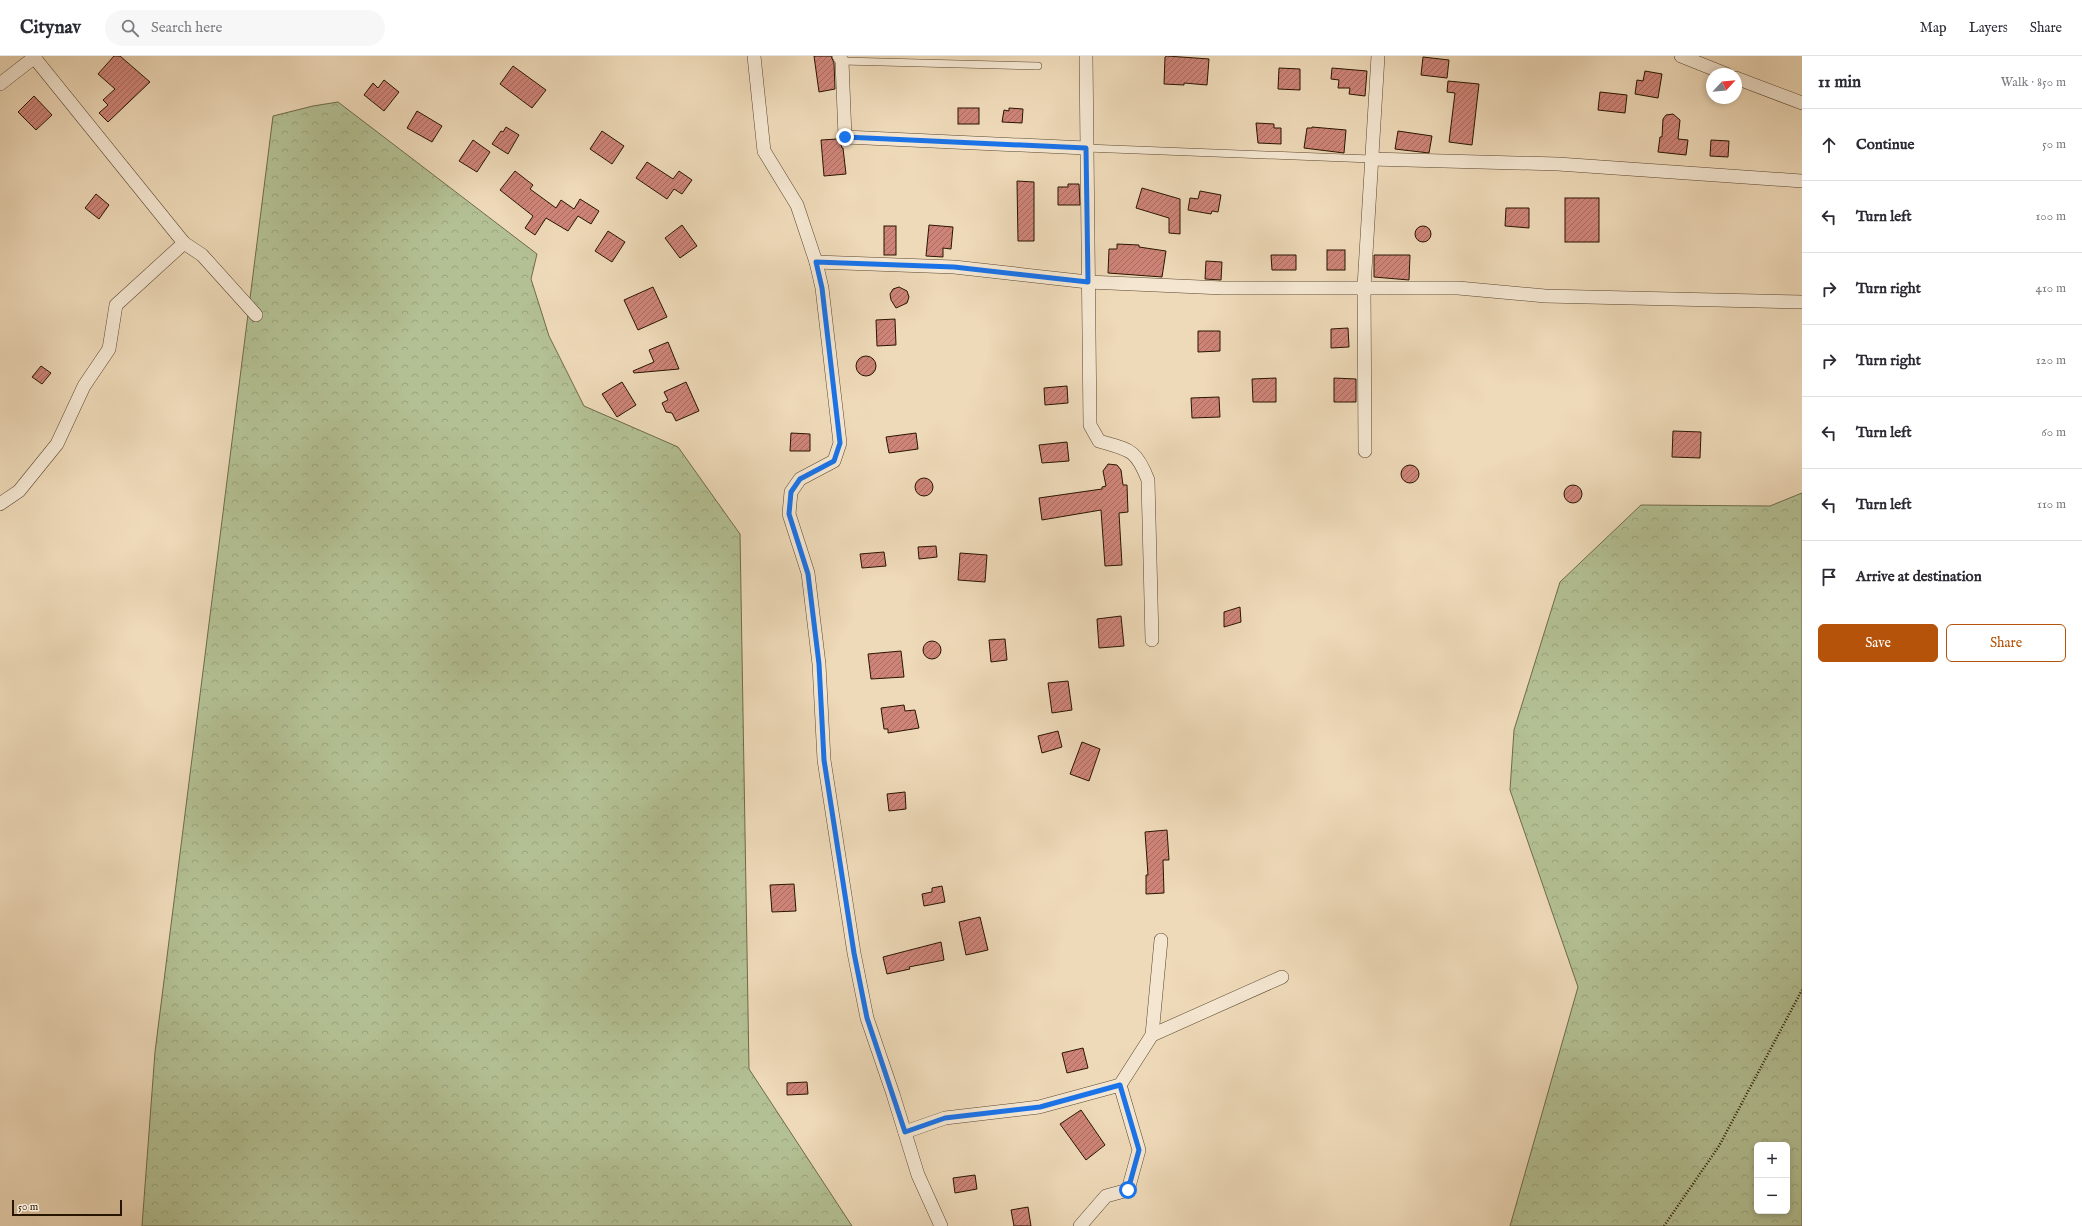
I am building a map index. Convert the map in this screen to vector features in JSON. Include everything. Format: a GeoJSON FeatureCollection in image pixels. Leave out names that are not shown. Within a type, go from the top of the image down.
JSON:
{"type":"FeatureCollection","features":[{"type":"Feature","properties":{"kind":"street"},"geometry":{"type":"LineString","coordinates":[[0,84],[35,56],[184,243],[202,255],[256,316]]}},
{"type":"Feature","properties":{"kind":"street"},"geometry":{"type":"LineString","coordinates":[[754,56],[764,151],[797,205],[816,262],[822,288],[840,443],[834,461],[800,479],[791,492],[789,514],[808,574],[819,664],[824,760],[854,953],[867,1018],[918,1175],[941,1226]]}},
{"type":"Feature","properties":{"kind":"street"},"geometry":{"type":"LineString","coordinates":[[1086,56],[1090,425],[1099,441],[1131,451],[1141,462],[1148,480],[1152,640]]}},
{"type":"Feature","properties":{"kind":"street"},"geometry":{"type":"LineString","coordinates":[[1365,451],[1364,287],[1378,56]]}},
{"type":"Feature","properties":{"kind":"street"},"geometry":{"type":"LineString","coordinates":[[1681,56],[1711,68]]}},
{"type":"Feature","properties":{"kind":"street"},"geometry":{"type":"LineString","coordinates":[[840,58],[845,137],[1086,148]]}},
{"type":"Feature","properties":{"kind":"street"},"geometry":{"type":"LineString","coordinates":[[1742,80],[1802,103]]}},
{"type":"Feature","properties":{"kind":"street"},"geometry":{"type":"LineString","coordinates":[[1371,159],[1558,164],[1802,181]]}},
{"type":"Feature","properties":{"kind":"street"},"geometry":{"type":"LineString","coordinates":[[0,504],[19,491],[57,444],[84,386],[109,349],[116,305],[184,243]]}},
{"type":"Feature","properties":{"kind":"street"},"geometry":{"type":"LineString","coordinates":[[816,262],[954,267],[1088,282],[1223,288],[1458,288],[1546,296],[1802,302]]}},
{"type":"Feature","properties":{"kind":"street"},"geometry":{"type":"LineString","coordinates":[[905,1132],[945,1118],[1040,1107],[1120,1085],[1152,1035],[1161,940]]}},
{"type":"Feature","properties":{"kind":"street"},"geometry":{"type":"LineString","coordinates":[[1152,1035],[1282,977]]}},
{"type":"Feature","properties":{"kind":"street"},"geometry":{"type":"LineString","coordinates":[[1080,1226],[1106,1196],[1128,1190],[1139,1150],[1120,1085]]}},
{"type":"Feature","properties":{"kind":"lane"},"geometry":{"type":"LineString","coordinates":[[840,58],[1038,66]]}},
{"type":"Feature","properties":{"kind":"lane"},"geometry":{"type":"LineString","coordinates":[[1086,148],[1371,159]]}},
{"type":"Feature","properties":{"kind":"path"},"geometry":{"type":"LineString","coordinates":[[1664,1226],[1719,1146],[1802,990]]}},
{"type":"Feature","properties":{"kind":"green space"},"geometry":{"type":"Polygon","coordinates":[[[338,102],[537,254],[531,279],[549,336],[584,406],[678,447],[740,534],[749,1069],[852,1226],[142,1226],[155,1052],[273,116],[313,106],[338,102]]]}},
{"type":"Feature","properties":{"kind":"green space"},"geometry":{"type":"Polygon","coordinates":[[[1802,493],[1802,1226],[1510,1226],[1578,987],[1510,790],[1514,730],[1560,582],[1641,505],[1770,506],[1802,493]]]}},
{"type":"Feature","properties":{"kind":"building"},"geometry":{"type":"Polygon","coordinates":[[[114,56],[120,56],[150,82],[108,122],[99,113],[108,105],[103,100],[115,89],[98,74],[114,56]]]}},
{"type":"Feature","properties":{"kind":"building"},"geometry":{"type":"Polygon","coordinates":[[[814,56],[831,56],[834,63],[835,89],[819,92],[814,56]]]}},
{"type":"Feature","properties":{"kind":"building"},"geometry":{"type":"Polygon","coordinates":[[[1165,57],[1209,59],[1207,85],[1184,83],[1184,85],[1164,84],[1165,57]]]}},
{"type":"Feature","properties":{"kind":"building"},"geometry":{"type":"Polygon","coordinates":[[[1423,57],[1449,60],[1447,78],[1421,75],[1423,57]]]}},
{"type":"Feature","properties":{"kind":"building"},"geometry":{"type":"Polygon","coordinates":[[[513,66],[546,90],[532,108],[500,84],[513,66]]]}},
{"type":"Feature","properties":{"kind":"building"},"geometry":{"type":"Polygon","coordinates":[[[1279,68],[1300,69],[1300,90],[1278,89],[1279,68]]]}},
{"type":"Feature","properties":{"kind":"building"},"geometry":{"type":"Polygon","coordinates":[[[1332,68],[1367,71],[1365,96],[1349,94],[1350,88],[1338,88],[1339,80],[1331,79],[1332,68]]]}},
{"type":"Feature","properties":{"kind":"building"},"geometry":{"type":"Polygon","coordinates":[[[1645,71],[1662,74],[1658,98],[1635,94],[1637,80],[1643,81],[1645,71]]]}},
{"type":"Feature","properties":{"kind":"building"},"geometry":{"type":"Polygon","coordinates":[[[384,80],[399,92],[384,111],[364,95],[373,83],[378,88],[384,80]]]}},
{"type":"Feature","properties":{"kind":"building"},"geometry":{"type":"Polygon","coordinates":[[[1448,81],[1479,84],[1472,145],[1449,142],[1455,93],[1447,92],[1448,81]]]}},
{"type":"Feature","properties":{"kind":"building"},"geometry":{"type":"Polygon","coordinates":[[[1600,92],[1627,95],[1625,113],[1598,110],[1600,92]]]}},
{"type":"Feature","properties":{"kind":"building"},"geometry":{"type":"Polygon","coordinates":[[[34,96],[52,115],[36,130],[18,112],[34,96]]]}},
{"type":"Feature","properties":{"kind":"building"},"geometry":{"type":"Polygon","coordinates":[[[958,108],[979,108],[979,124],[958,124],[958,108]]]}},
{"type":"Feature","properties":{"kind":"building"},"geometry":{"type":"Polygon","coordinates":[[[1009,108],[1023,109],[1022,123],[1002,122],[1004,110],[1009,111],[1009,108]]]}},
{"type":"Feature","properties":{"kind":"building"},"geometry":{"type":"Polygon","coordinates":[[[417,111],[442,126],[432,142],[407,128],[417,111]]]}},
{"type":"Feature","properties":{"kind":"building"},"geometry":{"type":"Polygon","coordinates":[[[1673,114],[1680,120],[1678,139],[1688,140],[1686,155],[1658,152],[1660,137],[1662,137],[1663,119],[1666,115],[1673,114]]]}},
{"type":"Feature","properties":{"kind":"building"},"geometry":{"type":"Polygon","coordinates":[[[1256,123],[1274,124],[1274,128],[1281,128],[1281,144],[1258,143],[1256,123]]]}},
{"type":"Feature","properties":{"kind":"building"},"geometry":{"type":"Polygon","coordinates":[[[506,127],[519,135],[508,154],[492,144],[501,131],[503,132],[506,127]]]}},
{"type":"Feature","properties":{"kind":"building"},"geometry":{"type":"Polygon","coordinates":[[[1312,127],[1346,130],[1344,153],[1304,148],[1307,128],[1312,127]]]}},
{"type":"Feature","properties":{"kind":"building"},"geometry":{"type":"Polygon","coordinates":[[[602,131],[624,146],[612,164],[590,149],[602,131]]]}},
{"type":"Feature","properties":{"kind":"building"},"geometry":{"type":"Polygon","coordinates":[[[1398,131],[1432,136],[1429,153],[1395,149],[1398,131]]]}},
{"type":"Feature","properties":{"kind":"building"},"geometry":{"type":"Polygon","coordinates":[[[837,139],[843,148],[846,174],[824,176],[821,140],[837,139]]]}},
{"type":"Feature","properties":{"kind":"building"},"geometry":{"type":"Polygon","coordinates":[[[473,140],[490,152],[477,172],[459,161],[473,140]]]}},
{"type":"Feature","properties":{"kind":"building"},"geometry":{"type":"Polygon","coordinates":[[[1711,140],[1729,141],[1728,157],[1710,156],[1711,140]]]}},
{"type":"Feature","properties":{"kind":"building"},"geometry":{"type":"Polygon","coordinates":[[[647,162],[673,179],[679,171],[692,180],[682,194],[674,189],[667,199],[636,178],[647,162]]]}},
{"type":"Feature","properties":{"kind":"building"},"geometry":{"type":"Polygon","coordinates":[[[515,171],[533,185],[530,189],[556,208],[561,200],[574,209],[580,199],[599,211],[591,224],[578,216],[568,231],[546,218],[535,235],[525,228],[533,216],[500,190],[515,171]]]}},
{"type":"Feature","properties":{"kind":"building"},"geometry":{"type":"Polygon","coordinates":[[[1017,181],[1034,182],[1034,241],[1018,241],[1017,181]]]}},
{"type":"Feature","properties":{"kind":"building"},"geometry":{"type":"Polygon","coordinates":[[[1068,184],[1079,184],[1080,205],[1058,205],[1058,187],[1068,187],[1068,184]]]}},
{"type":"Feature","properties":{"kind":"building"},"geometry":{"type":"Polygon","coordinates":[[[1142,188],[1180,199],[1180,234],[1169,233],[1169,218],[1136,208],[1142,188]]]}},
{"type":"Feature","properties":{"kind":"building"},"geometry":{"type":"Polygon","coordinates":[[[1200,191],[1221,195],[1218,212],[1212,211],[1211,214],[1188,210],[1190,198],[1198,199],[1200,191]]]}},
{"type":"Feature","properties":{"kind":"building"},"geometry":{"type":"Polygon","coordinates":[[[96,194],[109,205],[99,219],[85,208],[96,194]]]}},
{"type":"Feature","properties":{"kind":"building"},"geometry":{"type":"Polygon","coordinates":[[[1565,198],[1599,198],[1599,242],[1565,242],[1565,198]]]}},
{"type":"Feature","properties":{"kind":"building"},"geometry":{"type":"Polygon","coordinates":[[[1506,208],[1529,208],[1529,228],[1505,226],[1506,208]]]}},
{"type":"Feature","properties":{"kind":"building"},"geometry":{"type":"Polygon","coordinates":[[[682,225],[697,246],[680,258],[665,238],[682,225]]]}},
{"type":"Feature","properties":{"kind":"building"},"geometry":{"type":"Polygon","coordinates":[[[929,225],[953,227],[951,249],[943,248],[943,257],[926,256],[929,225]]]}},
{"type":"Feature","properties":{"kind":"building"},"geometry":{"type":"Polygon","coordinates":[[[884,226],[896,226],[896,255],[884,255],[884,226]]]}},
{"type":"Feature","properties":{"kind":"building"},"geometry":{"type":"Polygon","coordinates":[[[1420,226],[1426,226],[1431,231],[1429,240],[1426,242],[1420,242],[1415,237],[1415,231],[1420,226]]]}},
{"type":"Feature","properties":{"kind":"building"},"geometry":{"type":"Polygon","coordinates":[[[608,231],[625,242],[612,262],[595,251],[608,231]]]}},
{"type":"Feature","properties":{"kind":"building"},"geometry":{"type":"Polygon","coordinates":[[[1117,244],[1139,245],[1139,247],[1166,251],[1162,277],[1108,273],[1109,249],[1117,249],[1117,244]]]}},
{"type":"Feature","properties":{"kind":"building"},"geometry":{"type":"Polygon","coordinates":[[[1327,250],[1345,250],[1345,270],[1327,270],[1327,250]]]}},
{"type":"Feature","properties":{"kind":"building"},"geometry":{"type":"Polygon","coordinates":[[[1271,255],[1296,255],[1296,270],[1272,270],[1271,255]]]}},
{"type":"Feature","properties":{"kind":"building"},"geometry":{"type":"Polygon","coordinates":[[[1374,255],[1410,255],[1409,280],[1374,277],[1374,255]]]}},
{"type":"Feature","properties":{"kind":"building"},"geometry":{"type":"Polygon","coordinates":[[[1206,261],[1222,262],[1221,280],[1205,279],[1206,261]]]}},
{"type":"Feature","properties":{"kind":"building"},"geometry":{"type":"Polygon","coordinates":[[[653,287],[667,317],[638,330],[624,300],[653,287]]]}},
{"type":"Feature","properties":{"kind":"building"},"geometry":{"type":"Polygon","coordinates":[[[899,287],[907,291],[909,297],[907,303],[896,308],[891,300],[890,294],[893,289],[899,287]]]}},
{"type":"Feature","properties":{"kind":"building"},"geometry":{"type":"Polygon","coordinates":[[[895,319],[896,345],[877,346],[876,320],[895,319]]]}},
{"type":"Feature","properties":{"kind":"building"},"geometry":{"type":"Polygon","coordinates":[[[1348,328],[1349,347],[1331,348],[1331,329],[1348,328]]]}},
{"type":"Feature","properties":{"kind":"building"},"geometry":{"type":"Polygon","coordinates":[[[1198,331],[1220,331],[1220,351],[1198,352],[1198,331]]]}},
{"type":"Feature","properties":{"kind":"building"},"geometry":{"type":"Polygon","coordinates":[[[668,342],[679,369],[634,373],[633,371],[654,362],[649,350],[668,342]]]}},
{"type":"Feature","properties":{"kind":"building"},"geometry":{"type":"Polygon","coordinates":[[[866,356],[873,359],[876,366],[873,373],[866,376],[859,373],[856,366],[859,359],[866,356]]]}},
{"type":"Feature","properties":{"kind":"building"},"geometry":{"type":"Polygon","coordinates":[[[41,366],[51,373],[42,384],[32,377],[41,366]]]}},
{"type":"Feature","properties":{"kind":"building"},"geometry":{"type":"Polygon","coordinates":[[[1276,378],[1276,402],[1253,402],[1252,379],[1276,378]]]}},
{"type":"Feature","properties":{"kind":"building"},"geometry":{"type":"Polygon","coordinates":[[[1334,378],[1356,379],[1356,402],[1334,402],[1334,378]]]}},
{"type":"Feature","properties":{"kind":"building"},"geometry":{"type":"Polygon","coordinates":[[[622,382],[636,405],[617,417],[602,394],[622,382]]]}},
{"type":"Feature","properties":{"kind":"building"},"geometry":{"type":"Polygon","coordinates":[[[686,382],[699,411],[676,421],[672,413],[666,412],[662,403],[668,400],[664,392],[686,382]]]}},
{"type":"Feature","properties":{"kind":"building"},"geometry":{"type":"Polygon","coordinates":[[[1067,386],[1068,403],[1045,405],[1044,388],[1067,386]]]}},
{"type":"Feature","properties":{"kind":"building"},"geometry":{"type":"Polygon","coordinates":[[[1219,397],[1220,417],[1192,418],[1191,398],[1219,397]]]}},
{"type":"Feature","properties":{"kind":"building"},"geometry":{"type":"Polygon","coordinates":[[[1673,431],[1701,432],[1700,458],[1672,457],[1673,431]]]}},
{"type":"Feature","properties":{"kind":"building"},"geometry":{"type":"Polygon","coordinates":[[[791,433],[810,434],[810,451],[790,451],[791,433]]]}},
{"type":"Feature","properties":{"kind":"building"},"geometry":{"type":"Polygon","coordinates":[[[916,433],[918,449],[889,453],[886,437],[916,433]]]}},
{"type":"Feature","properties":{"kind":"building"},"geometry":{"type":"Polygon","coordinates":[[[1067,442],[1069,461],[1042,463],[1039,445],[1067,442]]]}},
{"type":"Feature","properties":{"kind":"building"},"geometry":{"type":"Polygon","coordinates":[[[1108,464],[1117,465],[1121,470],[1123,485],[1127,485],[1128,512],[1119,513],[1122,565],[1105,566],[1101,510],[1042,520],[1039,498],[1102,489],[1102,487],[1106,486],[1103,471],[1108,464]]]}},
{"type":"Feature","properties":{"kind":"building"},"geometry":{"type":"Polygon","coordinates":[[[1406,465],[1414,465],[1419,470],[1417,481],[1414,483],[1406,483],[1401,478],[1401,470],[1406,465]]]}},
{"type":"Feature","properties":{"kind":"building"},"geometry":{"type":"Polygon","coordinates":[[[920,478],[928,478],[933,483],[931,494],[928,496],[920,496],[915,491],[915,483],[920,478]]]}},
{"type":"Feature","properties":{"kind":"building"},"geometry":{"type":"Polygon","coordinates":[[[1569,485],[1577,485],[1582,490],[1580,501],[1577,503],[1569,503],[1564,498],[1564,490],[1569,485]]]}},
{"type":"Feature","properties":{"kind":"building"},"geometry":{"type":"Polygon","coordinates":[[[936,546],[937,557],[919,559],[918,547],[936,546]]]}},
{"type":"Feature","properties":{"kind":"building"},"geometry":{"type":"Polygon","coordinates":[[[884,552],[886,566],[862,568],[860,554],[884,552]]]}},
{"type":"Feature","properties":{"kind":"building"},"geometry":{"type":"Polygon","coordinates":[[[960,553],[987,555],[985,582],[958,580],[960,553]]]}},
{"type":"Feature","properties":{"kind":"building"},"geometry":{"type":"Polygon","coordinates":[[[1240,607],[1241,622],[1224,627],[1224,612],[1240,607]]]}},
{"type":"Feature","properties":{"kind":"building"},"geometry":{"type":"Polygon","coordinates":[[[1121,616],[1124,646],[1099,648],[1097,619],[1121,616]]]}},
{"type":"Feature","properties":{"kind":"building"},"geometry":{"type":"Polygon","coordinates":[[[1005,639],[1007,660],[991,662],[989,640],[1005,639]]]}},
{"type":"Feature","properties":{"kind":"building"},"geometry":{"type":"Polygon","coordinates":[[[928,641],[936,641],[941,646],[939,657],[936,659],[928,659],[923,654],[923,646],[928,641]]]}},
{"type":"Feature","properties":{"kind":"building"},"geometry":{"type":"Polygon","coordinates":[[[901,651],[904,677],[871,679],[868,654],[901,651]]]}},
{"type":"Feature","properties":{"kind":"building"},"geometry":{"type":"Polygon","coordinates":[[[1068,681],[1072,710],[1052,713],[1048,683],[1068,681]]]}},
{"type":"Feature","properties":{"kind":"building"},"geometry":{"type":"Polygon","coordinates":[[[904,705],[905,711],[915,710],[919,728],[888,733],[888,729],[884,729],[881,708],[904,705]]]}},
{"type":"Feature","properties":{"kind":"building"},"geometry":{"type":"Polygon","coordinates":[[[1058,731],[1062,747],[1042,753],[1038,736],[1058,731]]]}},
{"type":"Feature","properties":{"kind":"building"},"geometry":{"type":"Polygon","coordinates":[[[1082,742],[1100,749],[1089,781],[1070,774],[1082,742]]]}},
{"type":"Feature","properties":{"kind":"building"},"geometry":{"type":"Polygon","coordinates":[[[905,792],[906,809],[889,811],[887,794],[905,792]]]}},
{"type":"Feature","properties":{"kind":"building"},"geometry":{"type":"Polygon","coordinates":[[[1167,830],[1169,860],[1163,860],[1164,893],[1146,894],[1146,875],[1148,875],[1145,832],[1167,830]]]}},
{"type":"Feature","properties":{"kind":"building"},"geometry":{"type":"Polygon","coordinates":[[[794,884],[796,911],[772,912],[770,885],[794,884]]]}},
{"type":"Feature","properties":{"kind":"building"},"geometry":{"type":"Polygon","coordinates":[[[942,886],[945,902],[924,906],[922,894],[932,892],[932,888],[942,886]]]}},
{"type":"Feature","properties":{"kind":"building"},"geometry":{"type":"Polygon","coordinates":[[[980,917],[988,950],[966,955],[959,922],[980,917]]]}},
{"type":"Feature","properties":{"kind":"building"},"geometry":{"type":"Polygon","coordinates":[[[941,942],[944,960],[909,967],[910,969],[887,974],[883,957],[941,942]]]}},
{"type":"Feature","properties":{"kind":"building"},"geometry":{"type":"Polygon","coordinates":[[[1083,1048],[1088,1068],[1067,1073],[1062,1053],[1083,1048]]]}},
{"type":"Feature","properties":{"kind":"building"},"geometry":{"type":"Polygon","coordinates":[[[807,1082],[808,1094],[787,1095],[787,1083],[807,1082]]]}},
{"type":"Feature","properties":{"kind":"building"},"geometry":{"type":"Polygon","coordinates":[[[1081,1110],[1105,1145],[1086,1160],[1060,1124],[1081,1110]]]}},
{"type":"Feature","properties":{"kind":"building"},"geometry":{"type":"Polygon","coordinates":[[[975,1175],[977,1189],[955,1193],[953,1178],[975,1175]]]}},
{"type":"Feature","properties":{"kind":"building"},"geometry":{"type":"Polygon","coordinates":[[[1028,1207],[1031,1226],[1014,1226],[1011,1210],[1028,1207]]]}},
{"type":"Feature","properties":{"kind":"route"},"geometry":{"type":"LineString","coordinates":[[845,137],[1086,148],[1088,282],[954,267],[816,262],[822,288],[840,443],[834,461],[820,470],[800,479],[791,492],[789,514],[808,574],[819,664],[824,760],[854,953],[867,1018],[905,1132],[945,1118],[1040,1107],[1120,1085],[1139,1150],[1128,1190]]}}]}
